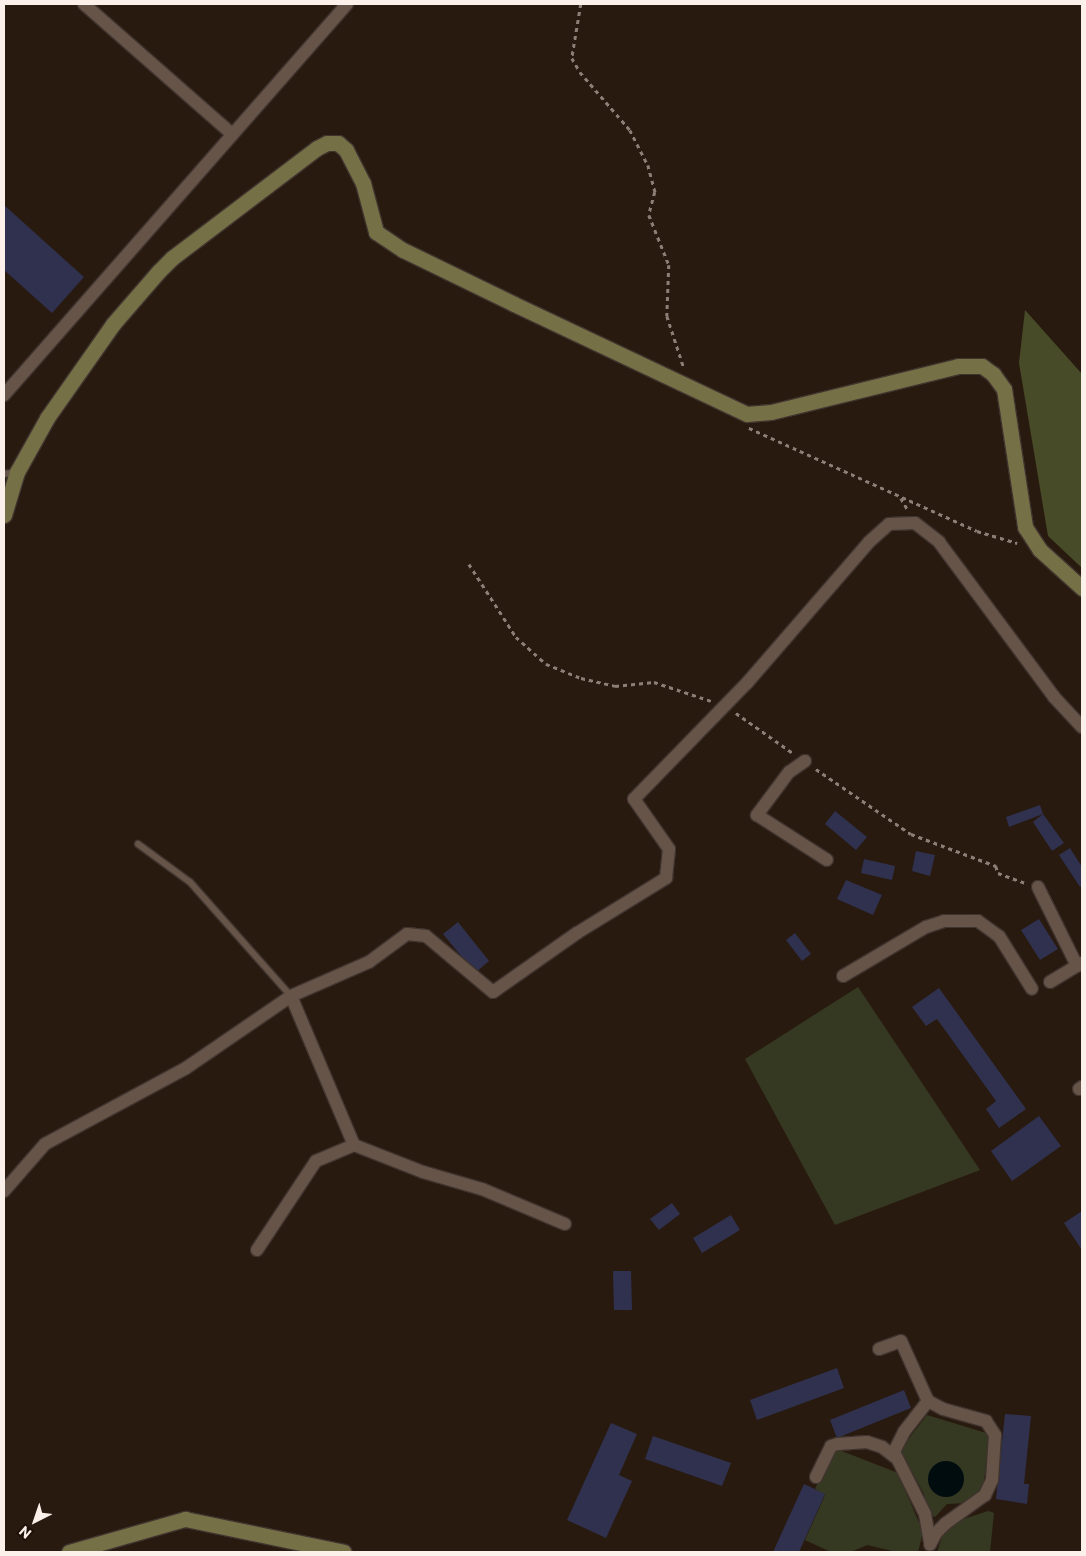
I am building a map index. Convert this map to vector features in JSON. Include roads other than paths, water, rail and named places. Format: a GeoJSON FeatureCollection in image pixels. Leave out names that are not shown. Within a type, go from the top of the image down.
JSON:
{"type":"FeatureCollection","features":[{"type":"Feature","properties":{"kind":"street"},"geometry":{"type":"LineString","coordinates":[[84,4],[232,134]]}},
{"type":"Feature","properties":{"kind":"street"},"geometry":{"type":"LineString","coordinates":[[4,395],[347,4]]}},
{"type":"Feature","properties":{"kind":"street"},"geometry":{"type":"LineString","coordinates":[[4,515],[10,473],[107,332],[158,272],[172,258],[327,143],[338,144],[346,150],[363,183],[376,232],[404,250],[514,304],[747,414],[771,412],[958,366],[982,366],[994,374],[1004,389],[1025,527],[1040,550],[1082,588]]}},
{"type":"Feature","properties":{"kind":"street"},"geometry":{"type":"LineString","coordinates":[[4,1191],[45,1144],[186,1068],[291,996],[370,962],[406,934],[426,936],[493,992],[577,932],[666,878],[670,849],[634,798],[725,706],[869,542],[889,524],[916,523],[939,542],[1054,697],[1082,728]]}},
{"type":"Feature","properties":{"kind":"street"},"geometry":{"type":"LineString","coordinates":[[805,761],[789,772],[757,815],[827,860]]}},
{"type":"Feature","properties":{"kind":"street"},"geometry":{"type":"LineString","coordinates":[[1038,887],[1080,965],[1050,982]]}},
{"type":"Feature","properties":{"kind":"street"},"geometry":{"type":"LineString","coordinates":[[843,976],[926,927],[944,921],[978,921],[999,936],[1032,990]]}},
{"type":"Feature","properties":{"kind":"street"},"geometry":{"type":"LineString","coordinates":[[291,996],[354,1145]]}},
{"type":"Feature","properties":{"kind":"street"},"geometry":{"type":"LineString","coordinates":[[257,1250],[316,1162],[354,1145],[423,1172],[482,1189],[565,1224]]}},
{"type":"Feature","properties":{"kind":"street"},"geometry":{"type":"LineString","coordinates":[[878,1349],[901,1341],[928,1401],[943,1409],[986,1421],[995,1436],[992,1480],[985,1495],[936,1533],[929,1549]]}},
{"type":"Feature","properties":{"kind":"street"},"geometry":{"type":"LineString","coordinates":[[895,1457],[898,1440],[928,1401]]}},
{"type":"Feature","properties":{"kind":"street"},"geometry":{"type":"LineString","coordinates":[[816,1477],[831,1446],[867,1442],[882,1447],[895,1457],[925,1514],[929,1549]]}},
{"type":"Feature","properties":{"kind":"street"},"geometry":{"type":"LineString","coordinates":[[69,1552],[185,1519],[344,1552]]}},
{"type":"Feature","properties":{"kind":"lane"},"geometry":{"type":"LineString","coordinates":[[138,844],[190,882],[291,996]]}}]}
